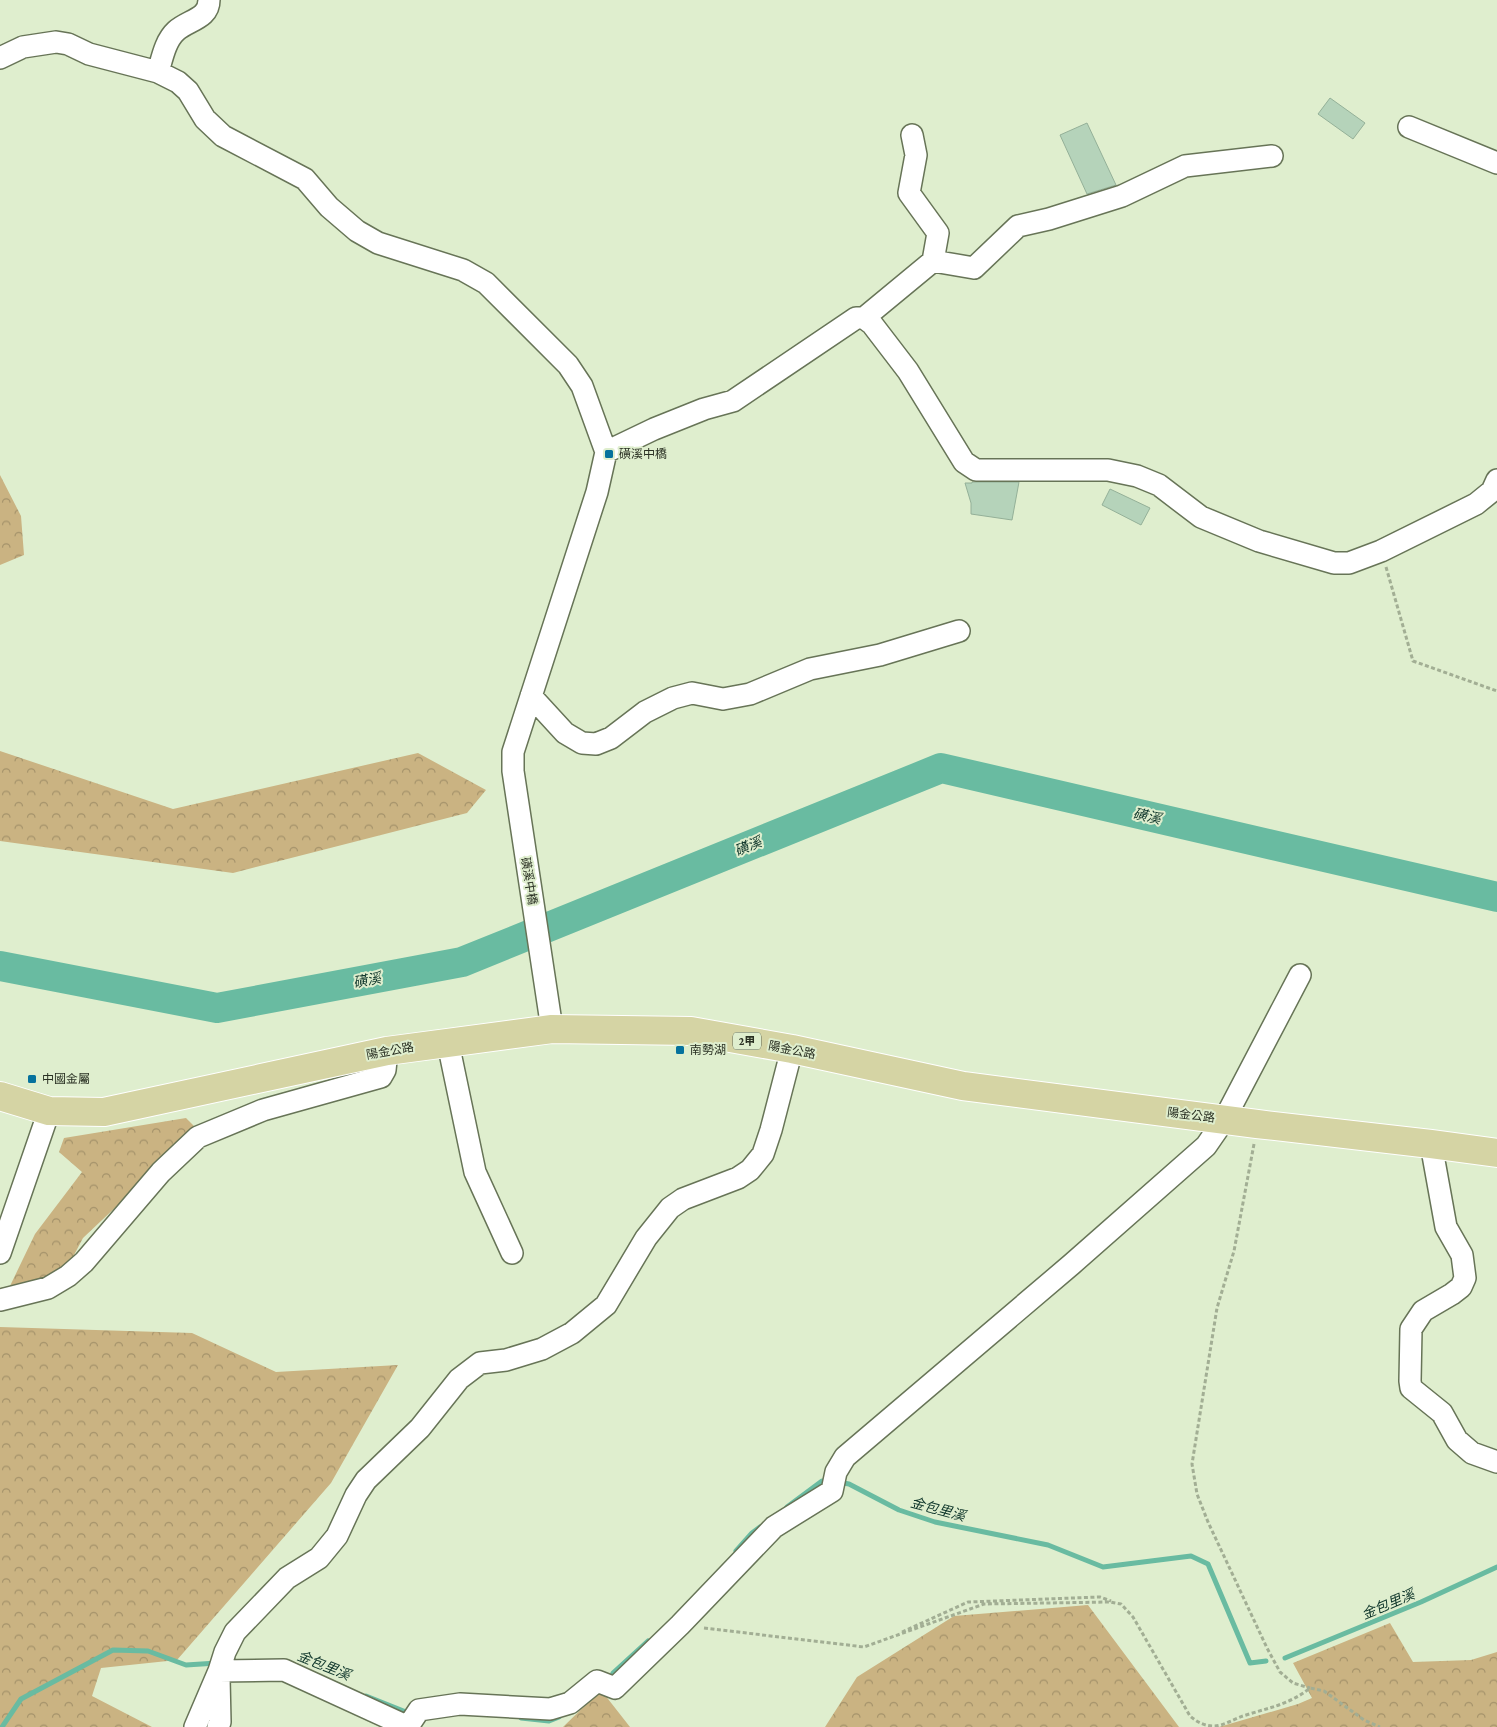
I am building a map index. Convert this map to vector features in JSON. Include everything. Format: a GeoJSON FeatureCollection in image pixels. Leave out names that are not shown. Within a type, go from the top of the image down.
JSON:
{"type":"FeatureCollection","features":[{"type":"Feature","properties":{"kind":"main road","name":"陽金公路"},"geometry":{"type":"LineString","coordinates":[[0,1096],[49,1110],[104,1112],[387,1051],[552,1029],[691,1031],[792,1049],[964,1086],[1497,1154]]}},
{"type":"Feature","properties":{"kind":"street"},"geometry":{"type":"LineString","coordinates":[[158,72],[167,45],[176,32],[204,14],[208,9],[209,0]]}},
{"type":"Feature","properties":{"kind":"street"},"geometry":{"type":"LineString","coordinates":[[0,58],[24,47],[56,42],[68,44],[89,54],[158,72],[178,82],[188,91],[205,118],[223,136],[305,179],[329,207],[357,231],[378,243],[464,270],[486,283],[568,366],[582,386],[606,452],[654,429],[704,409],[733,401],[856,318],[864,318],[872,324],[908,371],[964,462],[976,470],[1108,470],[1136,476],[1159,485],[1201,517],[1259,541],[1334,563],[1348,563],[1381,551],[1476,504],[1492,491],[1497,480]]}},
{"type":"Feature","properties":{"kind":"street"},"geometry":{"type":"LineString","coordinates":[[1408,127],[1497,162]]}},
{"type":"Feature","properties":{"kind":"street"},"geometry":{"type":"LineString","coordinates":[[864,318],[933,261],[938,233],[909,193],[916,155],[912,135]]}},
{"type":"Feature","properties":{"kind":"street"},"geometry":{"type":"LineString","coordinates":[[933,261],[974,268],[1018,226],[1049,219],[1122,196],[1185,166],[1272,156]]}},
{"type":"Feature","properties":{"kind":"street","name":"磺溪中橋"},"geometry":{"type":"LineString","coordinates":[[552,1029],[513,771],[513,752],[597,492],[606,452]]}},
{"type":"Feature","properties":{"kind":"street"},"geometry":{"type":"LineString","coordinates":[[531,696],[565,733],[582,743],[596,744],[611,738],[646,712],[673,698],[692,693],[723,699],[750,694],[810,669],[880,655],[958,632]]}},
{"type":"Feature","properties":{"kind":"street"},"geometry":{"type":"LineString","coordinates":[[222,1661],[284,1670],[404,1725],[415,1716],[460,1704],[550,1709],[570,1703],[597,1681],[615,1688],[688,1626],[774,1527],[834,1481],[845,1457],[1072,1264],[1206,1146],[1224,1120],[1300,975]]}},
{"type":"Feature","properties":{"kind":"street"},"geometry":{"type":"LineString","coordinates":[[448,1043],[475,1172],[512,1253]]}},
{"type":"Feature","properties":{"kind":"street"},"geometry":{"type":"LineString","coordinates":[[195,1727],[235,1632],[287,1578],[318,1558],[338,1536],[356,1495],[366,1480],[420,1428],[459,1379],[480,1363],[506,1360],[542,1349],[572,1333],[606,1304],[646,1238],[670,1208],[683,1199],[738,1178],[750,1170],[763,1154],[792,1049]]}},
{"type":"Feature","properties":{"kind":"street"},"geometry":{"type":"LineString","coordinates":[[0,1300],[48,1288],[68,1276],[84,1262],[161,1172],[198,1137],[263,1110],[381,1077],[385,1070],[387,1051]]}},
{"type":"Feature","properties":{"kind":"street"},"geometry":{"type":"LineString","coordinates":[[0,1253],[49,1110]]}},
{"type":"Feature","properties":{"kind":"street"},"geometry":{"type":"LineString","coordinates":[[1430,1144],[1446,1227],[1462,1255],[1464,1278],[1461,1287],[1423,1310],[1411,1329],[1411,1388],[1442,1413],[1457,1440],[1472,1453],[1497,1462]]}},
{"type":"Feature","properties":{"kind":"street"},"geometry":{"type":"LineString","coordinates":[[218,1727],[220,1722],[222,1661]]}},
{"type":"Feature","properties":{"kind":"path"},"geometry":{"type":"LineString","coordinates":[[1381,551],[1413,661],[1497,691]]}},
{"type":"Feature","properties":{"kind":"path"},"geometry":{"type":"LineString","coordinates":[[1257,1124],[1234,1251],[1217,1308],[1192,1464],[1197,1494],[1208,1522],[1280,1672],[1292,1683],[1324,1692],[1364,1720],[1380,1727]]}},
{"type":"Feature","properties":{"kind":"path"},"geometry":{"type":"LineString","coordinates":[[688,1626],[869,1647],[968,1602],[1100,1597],[1119,1604],[1134,1615],[1178,1693]]}},
{"type":"Feature","properties":{"kind":"path"},"geometry":{"type":"LineString","coordinates":[[688,1626],[864,1647],[984,1604],[1110,1602],[1121,1604],[1133,1617],[1190,1716],[1198,1723],[1215,1726],[1261,1710],[1275,1708],[1301,1695],[1310,1688]]}},
{"type":"Feature","properties":{"kind":"green space"},"geometry":{"type":"Polygon","coordinates":[[[0,475],[21,516],[24,555],[0,565],[0,475]]]}},
{"type":"Feature","properties":{"kind":"green space"},"geometry":{"type":"Polygon","coordinates":[[[0,751],[173,809],[418,753],[486,790],[467,813],[233,873],[0,841],[0,751]]]}},
{"type":"Feature","properties":{"kind":"green space"},"geometry":{"type":"Polygon","coordinates":[[[186,1118],[195,1127],[173,1153],[83,1238],[65,1272],[0,1296],[0,1288],[10,1286],[35,1234],[82,1172],[59,1152],[64,1138],[186,1118]]]}},
{"type":"Feature","properties":{"kind":"green space"},"geometry":{"type":"Polygon","coordinates":[[[0,1327],[192,1333],[276,1372],[398,1365],[331,1483],[177,1660],[101,1668],[92,1696],[152,1727],[0,1727],[0,1327]]]}},
{"type":"Feature","properties":{"kind":"green space"},"geometry":{"type":"Polygon","coordinates":[[[1088,1605],[1179,1727],[825,1727],[857,1677],[954,1616],[1088,1605]]]}},
{"type":"Feature","properties":{"kind":"green space"},"geometry":{"type":"Polygon","coordinates":[[[1390,1623],[1413,1662],[1471,1660],[1497,1652],[1497,1727],[1219,1727],[1298,1704],[1312,1698],[1293,1663],[1390,1623]]]}},
{"type":"Feature","properties":{"kind":"green space"},"geometry":{"type":"Polygon","coordinates":[[[601,1690],[630,1727],[563,1727],[601,1690]]]}},
{"type":"Feature","properties":{"kind":"building"},"geometry":{"type":"Polygon","coordinates":[[[1330,98],[1365,123],[1353,139],[1318,114],[1330,98]]]}},
{"type":"Feature","properties":{"kind":"building"},"geometry":{"type":"Polygon","coordinates":[[[1087,123],[1116,185],[1087,194],[1060,135],[1087,123]]]}},
{"type":"Feature","properties":{"kind":"building"},"geometry":{"type":"Polygon","coordinates":[[[1019,482],[1012,520],[971,514],[971,503],[965,483],[1019,482]]]}},
{"type":"Feature","properties":{"kind":"building"},"geometry":{"type":"Polygon","coordinates":[[[1110,489],[1150,508],[1141,525],[1102,505],[1110,489]]]}},
{"type":"Feature","properties":{"kind":"waterway","name":"磺溪"},"geometry":{"type":"LineString","coordinates":[[0,966],[217,1008],[462,962],[941,768],[1497,897]]}},
{"type":"Feature","properties":{"kind":"waterway","name":"金包里溪"},"geometry":{"type":"LineString","coordinates":[[787,1507],[822,1481],[829,1481]]}},
{"type":"Feature","properties":{"kind":"waterway","name":"金包里溪"},"geometry":{"type":"LineString","coordinates":[[838,1482],[849,1484],[899,1510],[935,1522],[1048,1545],[1103,1567],[1191,1556],[1208,1564],[1250,1663],[1266,1661]]}},
{"type":"Feature","properties":{"kind":"waterway","name":"金包里溪"},"geometry":{"type":"LineString","coordinates":[[736,1551],[760,1527]]}},
{"type":"Feature","properties":{"kind":"waterway","name":"金包里溪"},"geometry":{"type":"LineString","coordinates":[[1285,1658],[1421,1602],[1497,1567]]}},
{"type":"Feature","properties":{"kind":"waterway","name":"金包里溪"},"geometry":{"type":"LineString","coordinates":[[613,1673],[648,1641]]}},
{"type":"Feature","properties":{"kind":"waterway","name":"金包里溪"},"geometry":{"type":"LineString","coordinates":[[2,1727],[21,1699],[113,1650],[148,1651],[186,1665],[217,1663]]}},
{"type":"Feature","properties":{"kind":"waterway","name":"金包里溪"},"geometry":{"type":"LineString","coordinates":[[366,1696],[411,1714]]}},
{"type":"Feature","properties":{"kind":"waterway","name":"金包里溪"},"geometry":{"type":"LineString","coordinates":[[521,1718],[549,1721],[559,1717]]}},
{"type":"Feature","properties":{"kind":"place","name":"磺溪中橋"},"geometry":{"type":"Point","coordinates":[609,454]}},
{"type":"Feature","properties":{"kind":"place","name":"南勢湖"},"geometry":{"type":"Point","coordinates":[680,1050]}},
{"type":"Feature","properties":{"kind":"place","name":"中國金屬"},"geometry":{"type":"Point","coordinates":[32,1079]}}]}
